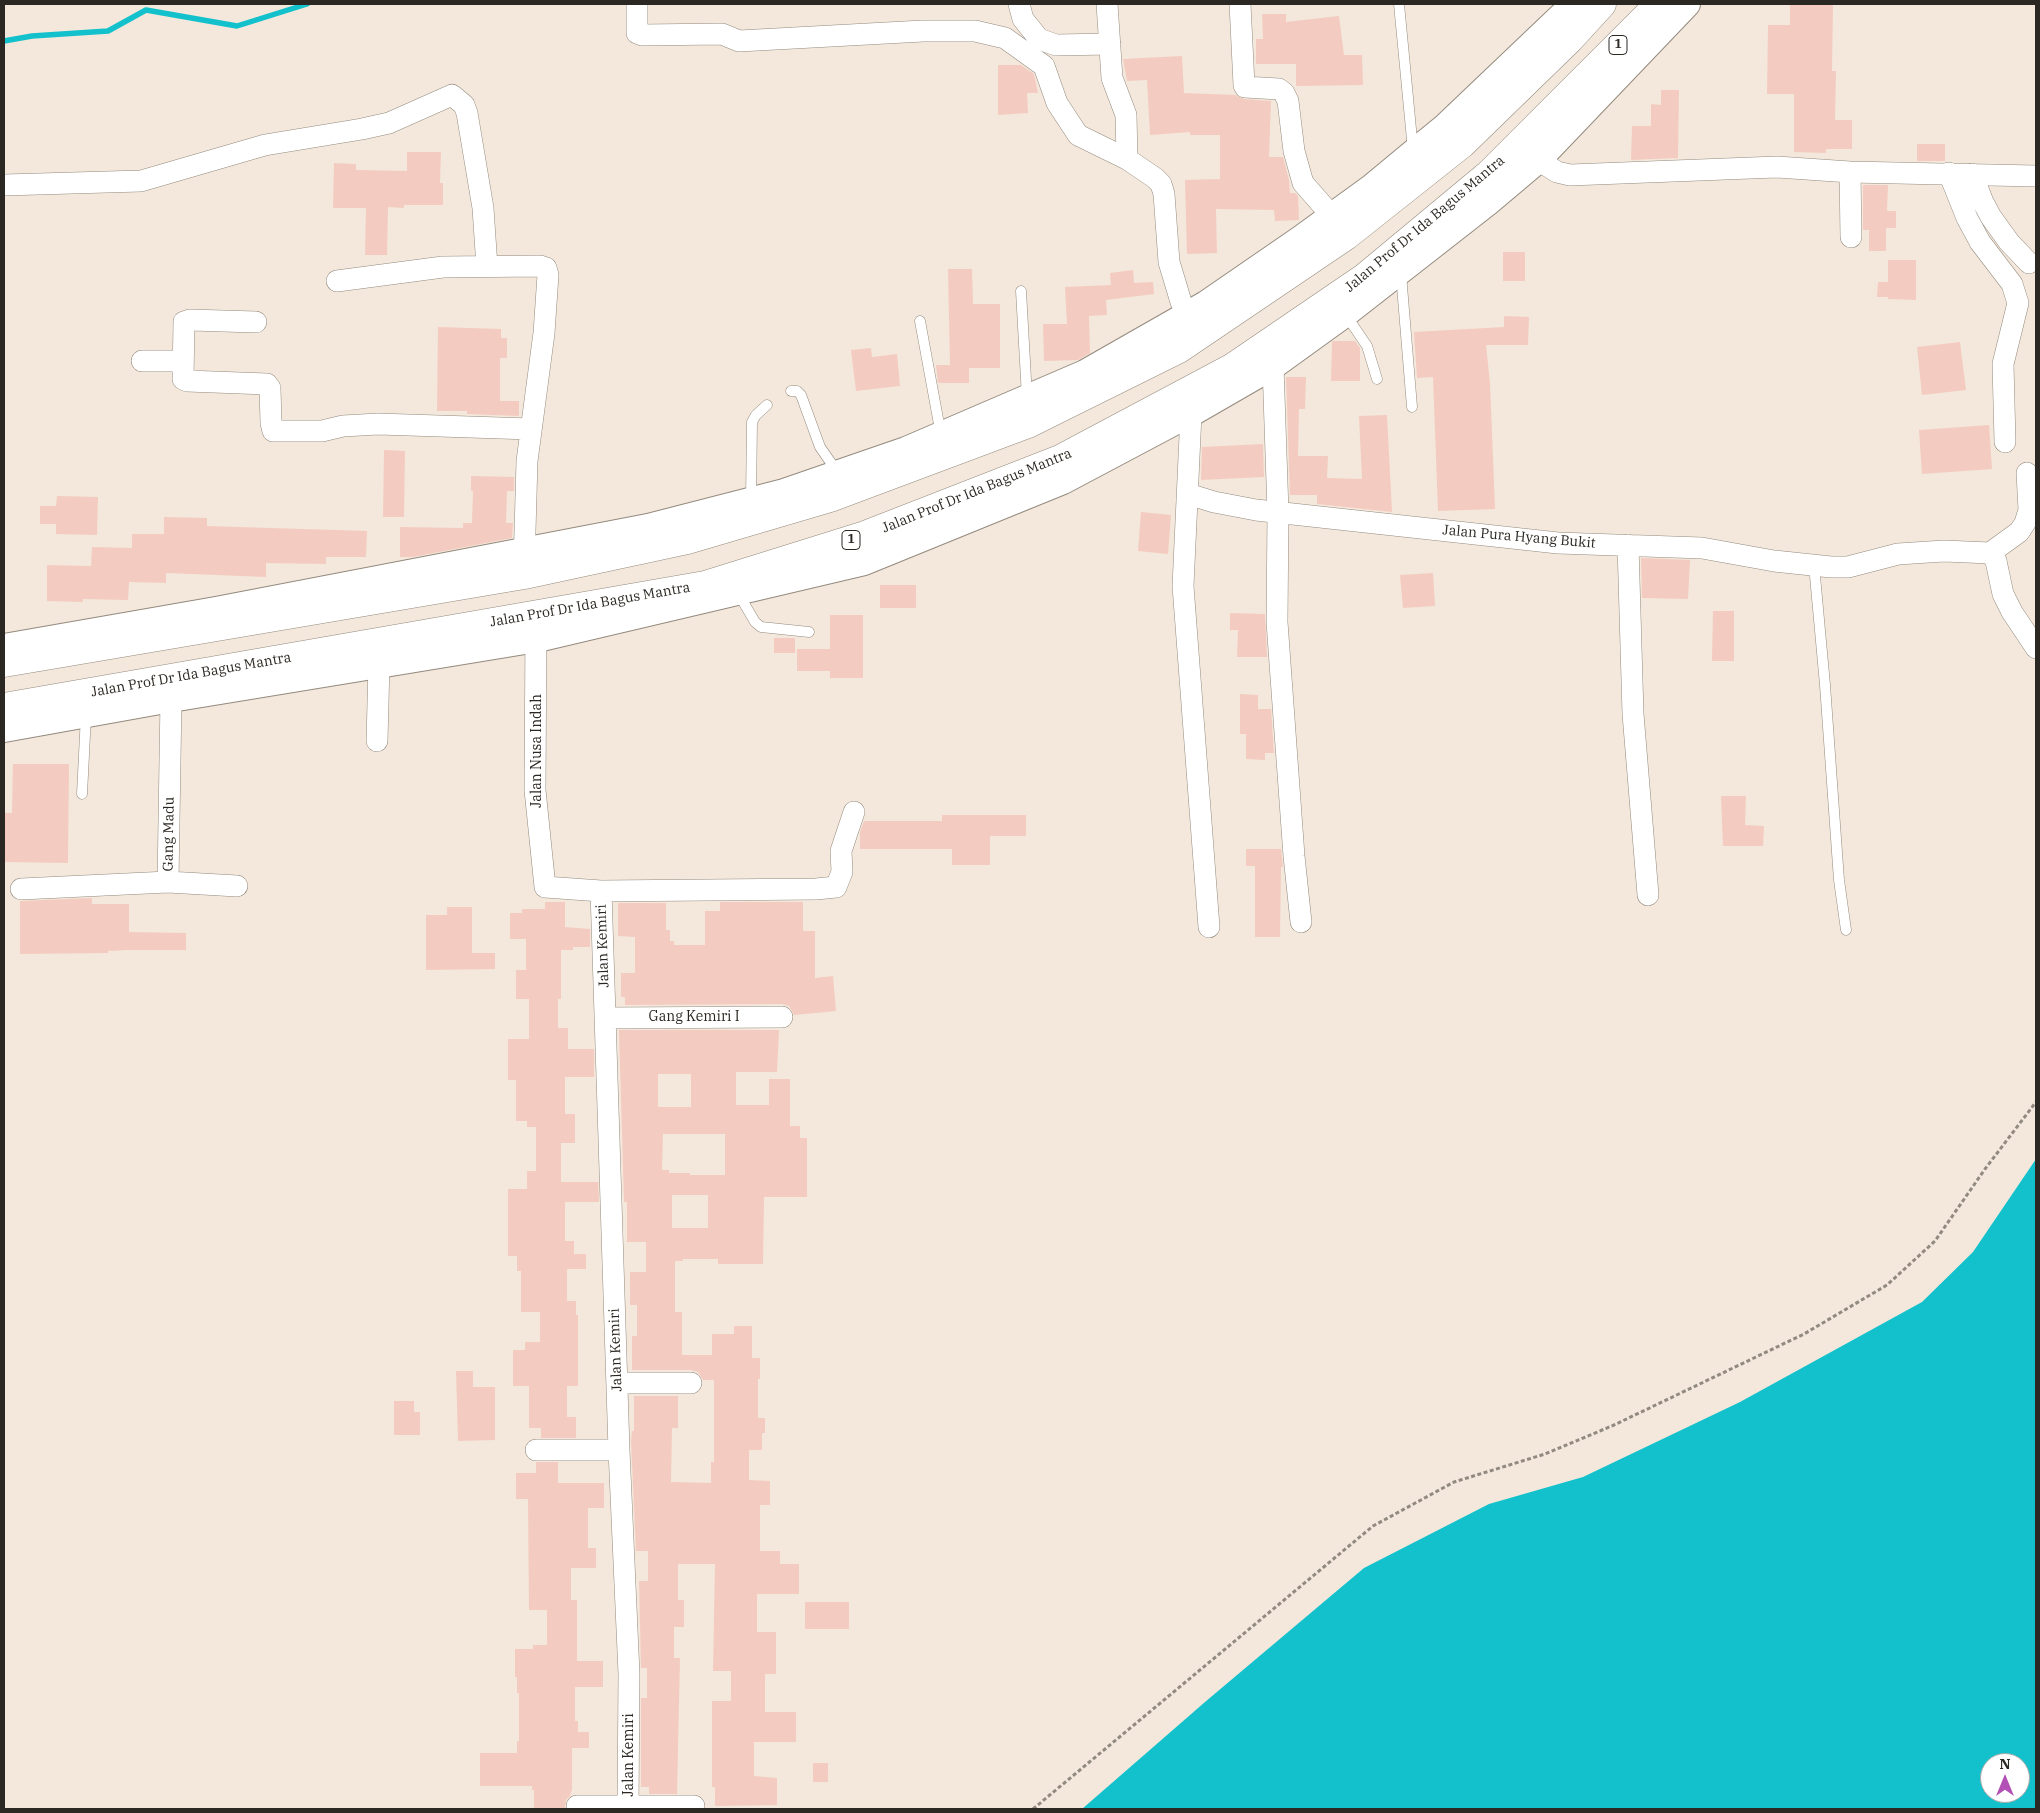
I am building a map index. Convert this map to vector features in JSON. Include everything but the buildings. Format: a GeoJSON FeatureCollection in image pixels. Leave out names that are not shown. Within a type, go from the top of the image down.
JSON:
{"type":"FeatureCollection","features":[{"type":"Feature","properties":{"kind":"highway"},"geometry":{"type":"LineString","coordinates":[[4,663],[524,564],[687,540],[750,511],[833,497],[1028,424],[1179,349],[1193,325],[1346,236],[1462,144],[1547,62],[1602,4]]}},
{"type":"Feature","properties":{"kind":"highway","name":"1"},"geometry":{"type":"LineString","coordinates":[[1576,86],[1659,4]]}},
{"type":"Feature","properties":{"kind":"highway"},"geometry":{"type":"LineString","coordinates":[[1547,62],[1576,86]]}},
{"type":"Feature","properties":{"kind":"highway","name":"Jalan Prof Dr Ida Bagus Mantra"},"geometry":{"type":"LineString","coordinates":[[4,707],[536,626],[705,585],[865,535],[1060,459],[1233,367],[1365,277],[1489,174],[1576,86]]}},
{"type":"Feature","properties":{"kind":"street"},"geometry":{"type":"LineString","coordinates":[[638,4],[637,33],[642,36],[722,34],[739,41],[913,31],[975,31],[1005,38],[1044,66],[1057,103],[1078,135],[1127,158],[1155,178],[1160,184],[1164,194],[1170,262],[1175,283],[1193,325]]}},
{"type":"Feature","properties":{"kind":"street"},"geometry":{"type":"LineString","coordinates":[[1019,4],[1023,19],[1039,39],[1056,45],[1110,44]]}},
{"type":"Feature","properties":{"kind":"street"},"geometry":{"type":"LineString","coordinates":[[1107,4],[1112,78],[1126,115],[1127,158]]}},
{"type":"Feature","properties":{"kind":"street"},"geometry":{"type":"LineString","coordinates":[[1240,4],[1245,87],[1279,89],[1284,93],[1288,101],[1294,152],[1303,183],[1332,216]]}},
{"type":"Feature","properties":{"kind":"street"},"geometry":{"type":"LineString","coordinates":[[750,511],[838,474],[906,450],[1193,325],[1244,278],[1332,216],[1446,126],[1574,4]]}},
{"type":"Feature","properties":{"kind":"street"},"geometry":{"type":"LineString","coordinates":[[4,729],[379,664],[536,626],[737,592],[864,562],[1063,481],[1191,414],[1274,366],[1345,314],[1487,203],[1538,160],[1688,4]]}},
{"type":"Feature","properties":{"kind":"street"},"geometry":{"type":"LineString","coordinates":[[4,185],[141,181],[265,145],[389,123],[452,95],[464,105],[467,113],[483,208],[487,267]]}},
{"type":"Feature","properties":{"kind":"street"},"geometry":{"type":"LineString","coordinates":[[1538,160],[1557,172],[1570,175],[1777,166],[1850,172],[2036,176]]}},
{"type":"Feature","properties":{"kind":"street"},"geometry":{"type":"LineString","coordinates":[[1850,172],[1851,237]]}},
{"type":"Feature","properties":{"kind":"street"},"geometry":{"type":"LineString","coordinates":[[1948,173],[1967,218],[1980,242],[2012,284],[2018,303],[2003,364],[2005,442]]}},
{"type":"Feature","properties":{"kind":"street"},"geometry":{"type":"LineString","coordinates":[[1972,174],[1991,217],[2009,242],[2029,263]]}},
{"type":"Feature","properties":{"kind":"street"},"geometry":{"type":"LineString","coordinates":[[4,647],[216,610],[382,577],[524,564],[527,461],[544,332],[548,275],[546,268],[540,266],[443,268],[337,281]]}},
{"type":"Feature","properties":{"kind":"street"},"geometry":{"type":"LineString","coordinates":[[256,322],[186,320],[183,326],[182,361],[184,380],[263,384],[269,386],[271,427],[277,432],[322,431],[343,426],[378,424],[531,429]]}},
{"type":"Feature","properties":{"kind":"street"},"geometry":{"type":"LineString","coordinates":[[142,361],[182,361]]}},
{"type":"Feature","properties":{"kind":"street"},"geometry":{"type":"LineString","coordinates":[[1274,366],[1278,512],[1277,603],[1300,922]]}},
{"type":"Feature","properties":{"kind":"street"},"geometry":{"type":"LineString","coordinates":[[1191,414],[1182,586],[1209,927]]}},
{"type":"Feature","properties":{"kind":"street"},"geometry":{"type":"LineString","coordinates":[[2027,472],[2029,510],[2025,523],[2019,532],[1990,553],[1996,561],[2003,594],[2012,612],[2036,648]]}},
{"type":"Feature","properties":{"kind":"street","name":"Jalan Pura Hyang Bukit"},"geometry":{"type":"LineString","coordinates":[[1188,494],[1214,502],[1256,510],[1558,543],[1702,548],[1814,566],[1848,567],[1898,554],[1944,551],[1990,553]]}},
{"type":"Feature","properties":{"kind":"street"},"geometry":{"type":"LineString","coordinates":[[1628,545],[1633,714],[1648,894]]}},
{"type":"Feature","properties":{"kind":"street","name":"Jalan Nusa Indah"},"geometry":{"type":"LineString","coordinates":[[536,626],[535,790],[545,887],[601,891]]}},
{"type":"Feature","properties":{"kind":"street"},"geometry":{"type":"LineString","coordinates":[[377,741],[379,664]]}},
{"type":"Feature","properties":{"kind":"street","name":"Gang Madu"},"geometry":{"type":"LineString","coordinates":[[21,889],[168,882],[171,699]]}},
{"type":"Feature","properties":{"kind":"street"},"geometry":{"type":"LineString","coordinates":[[601,891],[816,889],[836,887],[842,872],[841,851],[854,812]]}},
{"type":"Feature","properties":{"kind":"street"},"geometry":{"type":"LineString","coordinates":[[168,882],[237,886]]}},
{"type":"Feature","properties":{"kind":"street","name":"Jalan Kemiri"},"geometry":{"type":"LineString","coordinates":[[601,891],[619,1450],[629,1674],[628,1807]]}},
{"type":"Feature","properties":{"kind":"street","name":"Gang Kemiri I"},"geometry":{"type":"LineString","coordinates":[[605,1018],[782,1017]]}},
{"type":"Feature","properties":{"kind":"street"},"geometry":{"type":"LineString","coordinates":[[617,1382],[691,1382]]}},
{"type":"Feature","properties":{"kind":"street"},"geometry":{"type":"LineString","coordinates":[[536,1450],[619,1450]]}},
{"type":"Feature","properties":{"kind":"street"},"geometry":{"type":"LineString","coordinates":[[577,1806],[694,1806]]}},
{"type":"Feature","properties":{"kind":"lane"},"geometry":{"type":"LineString","coordinates":[[1399,4],[1413,153]]}},
{"type":"Feature","properties":{"kind":"lane"},"geometry":{"type":"LineString","coordinates":[[1400,270],[1412,407]]}},
{"type":"Feature","properties":{"kind":"lane"},"geometry":{"type":"LineString","coordinates":[[1021,291],[1027,398]]}},
{"type":"Feature","properties":{"kind":"lane"},"geometry":{"type":"LineString","coordinates":[[1345,314],[1366,346],[1377,379]]}},
{"type":"Feature","properties":{"kind":"lane"},"geometry":{"type":"LineString","coordinates":[[920,321],[940,435]]}},
{"type":"Feature","properties":{"kind":"lane"},"geometry":{"type":"LineString","coordinates":[[791,392],[797,392],[800,395],[820,447],[838,474]]}},
{"type":"Feature","properties":{"kind":"lane"},"geometry":{"type":"LineString","coordinates":[[750,511],[752,422],[756,415],[767,405]]}},
{"type":"Feature","properties":{"kind":"lane"},"geometry":{"type":"LineString","coordinates":[[1814,566],[1825,685],[1839,880],[1846,930]]}},
{"type":"Feature","properties":{"kind":"lane"},"geometry":{"type":"LineString","coordinates":[[737,592],[758,625],[810,632]]}},
{"type":"Feature","properties":{"kind":"lane"},"geometry":{"type":"LineString","coordinates":[[82,794],[86,714]]}},
{"type":"Feature","properties":{"kind":"path"},"geometry":{"type":"LineString","coordinates":[[1033,1809],[1373,1526],[1454,1482],[1546,1454],[1614,1424],[1804,1334],[1887,1284],[1935,1241],[1984,1169],[2036,1102]]}},
{"type":"Feature","properties":{"kind":"water"},"geometry":{"type":"Polygon","coordinates":[[[2036,1159],[2036,1809],[1082,1809],[1364,1568],[1489,1504],[1583,1477],[1740,1402],[1922,1302],[1973,1252],[2036,1159]]]}},
{"type":"Feature","properties":{"kind":"waterway"},"geometry":{"type":"LineString","coordinates":[[4,41],[32,36],[108,31],[146,10],[237,26],[307,4]]}}]}
